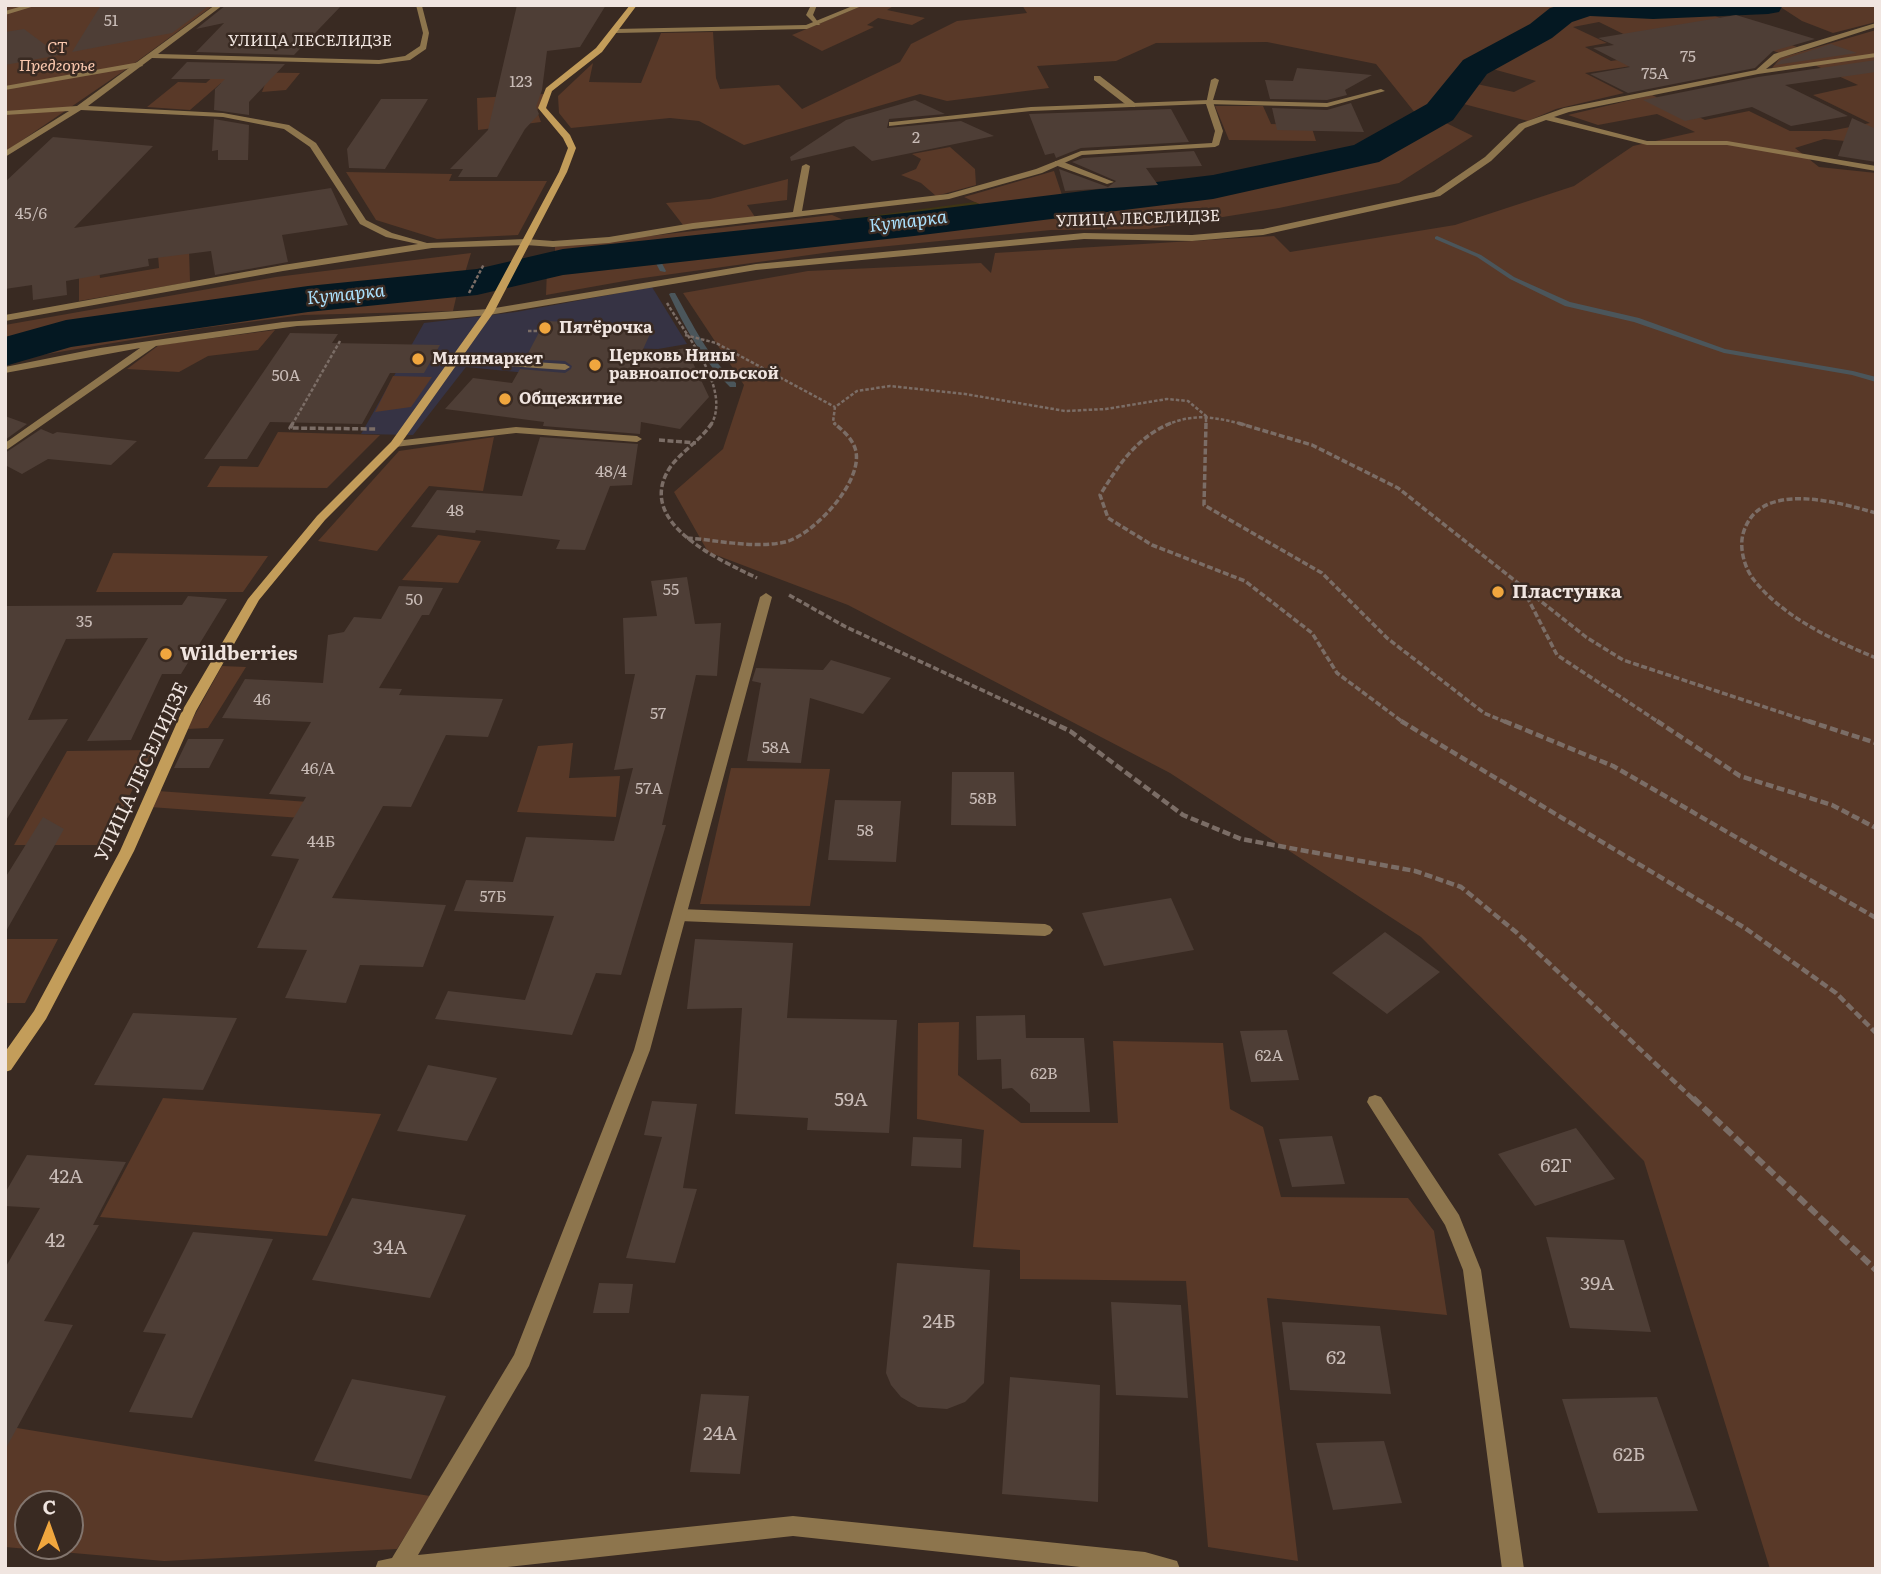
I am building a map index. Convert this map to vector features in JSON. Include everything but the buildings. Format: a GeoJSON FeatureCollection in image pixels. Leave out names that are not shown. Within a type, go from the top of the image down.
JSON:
{"type":"FeatureCollection","features":[{"type":"Feature","properties":{"kind":"street"},"geometry":{"type":"LineString","coordinates":[[5,13],[35,5]]}},
{"type":"Feature","properties":{"kind":"street","name":"УЛИЦА ЛЕСЕЛИДЗЕ"},"geometry":{"type":"LineString","coordinates":[[5,155],[79,108],[220,5]]}},
{"type":"Feature","properties":{"kind":"street"},"geometry":{"type":"LineString","coordinates":[[492,307],[563,172],[572,148],[567,137],[542,108],[549,90],[599,50],[634,5]]}},
{"type":"Feature","properties":{"kind":"street"},"geometry":{"type":"LineString","coordinates":[[814,5],[809,15],[818,24]]}},
{"type":"Feature","properties":{"kind":"street"},"geometry":{"type":"LineString","coordinates":[[616,31],[793,27],[818,24],[860,5]]}},
{"type":"Feature","properties":{"kind":"street","name":"УЛИЦА ЛЕСЕЛИДЗЕ"},"geometry":{"type":"LineString","coordinates":[[152,56],[379,62],[407,58],[423,47],[426,33],[419,6]]}},
{"type":"Feature","properties":{"kind":"street","name":"УЛИЦА ЛЕСЕЛИДЗЕ"},"geometry":{"type":"LineString","coordinates":[[1758,72],[1777,56],[1876,24]]}},
{"type":"Feature","properties":{"kind":"street","name":"УЛИЦА ЛЕСЕЛИДЗЕ"},"geometry":{"type":"LineString","coordinates":[[5,370],[153,343],[309,323],[459,316],[492,307],[755,267],[1084,236],[1192,238],[1263,232],[1437,194],[1488,159],[1522,126],[1546,117],[1630,96],[1758,72],[1876,55]]}},
{"type":"Feature","properties":{"kind":"street"},"geometry":{"type":"LineString","coordinates":[[5,88],[140,64]]}},
{"type":"Feature","properties":{"kind":"street"},"geometry":{"type":"LineString","coordinates":[[1097,79],[1132,105]]}},
{"type":"Feature","properties":{"kind":"street"},"geometry":{"type":"LineString","coordinates":[[5,318],[432,245],[526,242],[553,244],[609,240],[693,226],[949,196],[1039,171],[1081,153],[1215,145],[1219,131],[1209,103],[1215,80]]}},
{"type":"Feature","properties":{"kind":"street"},"geometry":{"type":"LineString","coordinates":[[892,124],[1031,109],[1209,103],[1327,105],[1381,91]]}},
{"type":"Feature","properties":{"kind":"street"},"geometry":{"type":"LineString","coordinates":[[5,113],[79,108],[223,115],[286,127],[313,145],[363,222],[389,235],[432,245]]}},
{"type":"Feature","properties":{"kind":"street"},"geometry":{"type":"LineString","coordinates":[[1546,117],[1647,143],[1727,143],[1876,169]]}},
{"type":"Feature","properties":{"kind":"street"},"geometry":{"type":"LineString","coordinates":[[1058,163],[1110,182]]}},
{"type":"Feature","properties":{"kind":"street"},"geometry":{"type":"LineString","coordinates":[[797,214],[806,166]]}},
{"type":"Feature","properties":{"kind":"street","name":"УЛИЦА ЛЕСЕЛИДЗЕ"},"geometry":{"type":"LineString","coordinates":[[5,1065],[52,992],[127,851],[189,711],[254,599],[321,518],[395,444],[492,307]]}},
{"type":"Feature","properties":{"kind":"street"},"geometry":{"type":"LineString","coordinates":[[5,448],[153,343]]}},
{"type":"Feature","properties":{"kind":"street"},"geometry":{"type":"LineString","coordinates":[[455,360],[565,367]]}},
{"type":"Feature","properties":{"kind":"street"},"geometry":{"type":"LineString","coordinates":[[395,444],[516,430],[637,439]]}},
{"type":"Feature","properties":{"kind":"street"},"geometry":{"type":"LineString","coordinates":[[392,1568],[522,1360],[642,1050],[769,589]]}},
{"type":"Feature","properties":{"kind":"street"},"geometry":{"type":"LineString","coordinates":[[680,915],[1045,930]]}},
{"type":"Feature","properties":{"kind":"street"},"geometry":{"type":"LineString","coordinates":[[1375,1102],[1453,1221],[1472,1269],[1513,1569]]}},
{"type":"Feature","properties":{"kind":"street"},"geometry":{"type":"LineString","coordinates":[[392,1568],[473,1565],[793,1526],[1145,1563],[1169,1569]]}},
{"type":"Feature","properties":{"kind":"path"},"geometry":{"type":"LineString","coordinates":[[464,303],[485,263]]}},
{"type":"Feature","properties":{"kind":"path"},"geometry":{"type":"LineString","coordinates":[[656,284],[714,383],[718,411],[697,443],[670,467],[661,495],[668,522],[686,538],[769,589],[1070,731],[1183,816],[1241,839],[1415,871],[1461,887],[1516,932],[1876,1270]]}},
{"type":"Feature","properties":{"kind":"path"},"geometry":{"type":"LineString","coordinates":[[354,319],[290,428],[405,429]]}},
{"type":"Feature","properties":{"kind":"path"},"geometry":{"type":"LineString","coordinates":[[528,331],[540,331]]}},
{"type":"Feature","properties":{"kind":"path"},"geometry":{"type":"LineString","coordinates":[[684,334],[716,343],[835,407]]}},
{"type":"Feature","properties":{"kind":"path"},"geometry":{"type":"LineString","coordinates":[[686,538],[787,542],[822,519],[849,485],[855,466],[856,450],[846,433],[833,422],[835,407],[858,391],[890,386],[965,394],[1065,411],[1106,409],[1167,399],[1188,401],[1206,416]]}},
{"type":"Feature","properties":{"kind":"path"},"geometry":{"type":"LineString","coordinates":[[1206,416],[1204,505],[1322,573],[1387,638],[1484,713],[1613,766],[1876,918]]}},
{"type":"Feature","properties":{"kind":"path"},"geometry":{"type":"LineString","coordinates":[[1876,743],[1713,692],[1623,660],[1586,637],[1398,488],[1312,445],[1262,428],[1206,416],[1182,418],[1150,432],[1119,465],[1100,495],[1108,518],[1152,545],[1245,581],[1311,633],[1337,673],[1387,713],[1745,928],[1836,993],[1876,1033]]}},
{"type":"Feature","properties":{"kind":"path"},"geometry":{"type":"LineString","coordinates":[[637,439],[697,443]]}},
{"type":"Feature","properties":{"kind":"path"},"geometry":{"type":"LineString","coordinates":[[1876,513],[1820,501],[1795,499],[1764,504],[1744,526],[1741,550],[1753,579],[1786,611],[1826,638],[1876,658]]}},
{"type":"Feature","properties":{"kind":"path"},"geometry":{"type":"LineString","coordinates":[[1521,585],[1558,655],[1740,776],[1832,805],[1876,828]]}},
{"type":"Feature","properties":{"kind":"shaded area"},"geometry":{"type":"Polygon","coordinates":[[[652,287],[687,344],[658,349],[589,347],[567,377],[466,367],[413,435],[361,434],[424,323],[516,312],[652,287]]]}},
{"type":"Feature","properties":{"kind":"green space","name":"СТ Предгорье"},"geometry":{"type":"Polygon","coordinates":[[[5,5],[214,5],[5,152],[5,5]]]}},
{"type":"Feature","properties":{"kind":"green space"},"geometry":{"type":"Polygon","coordinates":[[[864,5],[895,5],[887,10],[925,18],[912,25],[878,18],[867,25],[874,27],[822,51],[792,35],[864,5]]]}},
{"type":"Feature","properties":{"kind":"green space"},"geometry":{"type":"Polygon","coordinates":[[[1022,5],[1876,5],[1876,22],[1833,33],[1802,21],[1782,8],[1702,11],[1797,47],[1779,53],[1744,39],[1660,52],[1599,22],[1573,27],[1607,43],[1585,47],[1611,61],[1658,54],[1671,60],[1585,73],[1624,93],[1556,109],[1528,121],[1460,103],[1472,83],[1514,92],[1536,81],[1489,68],[1478,73],[1457,75],[1429,112],[1416,114],[1376,64],[1267,42],[1156,43],[1116,61],[1037,66],[1049,88],[947,101],[920,94],[744,145],[699,121],[670,118],[571,128],[559,113],[558,96],[593,63],[589,82],[641,83],[661,33],[713,32],[716,78],[720,89],[779,85],[802,109],[900,62],[911,44],[957,21],[1027,13],[1022,5]]]}},
{"type":"Feature","properties":{"kind":"green space"},"geometry":{"type":"Polygon","coordinates":[[[1876,30],[1876,144],[1824,139],[1795,148],[1819,167],[1876,173],[1876,1569],[1770,1569],[1644,1161],[1421,937],[1170,773],[848,605],[708,552],[674,492],[723,449],[744,385],[683,293],[808,271],[981,263],[991,273],[995,253],[1274,236],[1290,252],[1455,225],[1574,186],[1633,146],[1695,132],[1657,114],[1598,125],[1568,115],[1652,95],[1705,120],[1749,111],[1790,131],[1830,131],[1870,123],[1813,95],[1858,85],[1810,63],[1772,68],[1780,58],[1876,30]]]}},
{"type":"Feature","properties":{"kind":"green space"},"geometry":{"type":"Polygon","coordinates":[[[218,72],[300,73],[286,90],[262,92],[265,84],[221,83],[190,110],[147,107],[178,82],[206,83],[218,72]]]}},
{"type":"Feature","properties":{"kind":"green space"},"geometry":{"type":"Polygon","coordinates":[[[544,94],[537,111],[541,122],[478,130],[477,98],[544,94]]]}},
{"type":"Feature","properties":{"kind":"green space"},"geometry":{"type":"Polygon","coordinates":[[[1215,106],[1263,106],[1271,124],[1311,125],[1316,141],[1229,140],[1215,106]]]}},
{"type":"Feature","properties":{"kind":"green space"},"geometry":{"type":"Polygon","coordinates":[[[1444,122],[1473,136],[1399,183],[1279,208],[1148,229],[1051,230],[838,251],[636,279],[546,295],[547,270],[1030,216],[1387,155],[1444,122]]]}},
{"type":"Feature","properties":{"kind":"green space"},"geometry":{"type":"Polygon","coordinates":[[[950,147],[975,169],[976,185],[936,196],[921,183],[901,175],[916,169],[921,159],[912,154],[950,147]]]}},
{"type":"Feature","properties":{"kind":"green space"},"geometry":{"type":"Polygon","coordinates":[[[1054,171],[1064,201],[992,210],[964,197],[1054,171]]]}},
{"type":"Feature","properties":{"kind":"green space"},"geometry":{"type":"Polygon","coordinates":[[[346,172],[452,174],[449,181],[547,181],[518,235],[437,239],[376,220],[346,172]]]}},
{"type":"Feature","properties":{"kind":"green space"},"geometry":{"type":"Polygon","coordinates":[[[788,179],[787,200],[747,205],[755,217],[683,225],[666,203],[710,199],[788,179]]]}},
{"type":"Feature","properties":{"kind":"green space"},"geometry":{"type":"Polygon","coordinates":[[[832,215],[846,221],[555,258],[555,247],[832,215]]]}},
{"type":"Feature","properties":{"kind":"green space"},"geometry":{"type":"Polygon","coordinates":[[[97,248],[100,278],[159,268],[158,255],[189,250],[190,282],[79,301],[79,277],[97,248]]]}},
{"type":"Feature","properties":{"kind":"green space"},"geometry":{"type":"Polygon","coordinates":[[[471,253],[464,276],[394,282],[106,320],[5,345],[5,325],[276,277],[471,253]]]}},
{"type":"Feature","properties":{"kind":"green space"},"geometry":{"type":"Polygon","coordinates":[[[458,289],[453,311],[303,315],[203,328],[5,361],[5,355],[63,338],[302,305],[458,289]]]}},
{"type":"Feature","properties":{"kind":"green space"},"geometry":{"type":"Polygon","coordinates":[[[275,330],[258,350],[208,356],[179,372],[127,369],[159,345],[275,330]]]}},
{"type":"Feature","properties":{"kind":"green space"},"geometry":{"type":"Polygon","coordinates":[[[393,376],[432,377],[411,407],[375,412],[393,376]]]}},
{"type":"Feature","properties":{"kind":"green space"},"geometry":{"type":"Polygon","coordinates":[[[278,432],[380,435],[327,488],[207,487],[220,466],[258,467],[278,432]]]}},
{"type":"Feature","properties":{"kind":"green space"},"geometry":{"type":"Polygon","coordinates":[[[494,437],[483,491],[429,486],[377,551],[318,541],[399,451],[494,437]]]}},
{"type":"Feature","properties":{"kind":"green space"},"geometry":{"type":"Polygon","coordinates":[[[438,535],[481,541],[458,583],[402,580],[438,535]]]}},
{"type":"Feature","properties":{"kind":"green space"},"geometry":{"type":"Polygon","coordinates":[[[113,553],[268,556],[243,592],[96,592],[113,553]]]}},
{"type":"Feature","properties":{"kind":"green space"},"geometry":{"type":"Polygon","coordinates":[[[222,666],[246,667],[208,728],[187,729],[222,666]]]}},
{"type":"Feature","properties":{"kind":"green space"},"geometry":{"type":"Polygon","coordinates":[[[573,743],[569,778],[620,776],[616,817],[517,812],[538,746],[573,743]]]}},
{"type":"Feature","properties":{"kind":"green space"},"geometry":{"type":"Polygon","coordinates":[[[153,750],[104,845],[14,845],[67,751],[153,750]]]}},
{"type":"Feature","properties":{"kind":"green space"},"geometry":{"type":"Polygon","coordinates":[[[731,768],[830,769],[810,906],[700,904],[731,768]]]}},
{"type":"Feature","properties":{"kind":"green space"},"geometry":{"type":"Polygon","coordinates":[[[158,791],[363,806],[356,822],[150,807],[158,791]]]}},
{"type":"Feature","properties":{"kind":"green space"},"geometry":{"type":"Polygon","coordinates":[[[5,939],[58,939],[25,1003],[5,1003],[5,939]]]}},
{"type":"Feature","properties":{"kind":"green space"},"geometry":{"type":"Polygon","coordinates":[[[959,1022],[958,1075],[1021,1123],[1118,1123],[1113,1041],[1223,1043],[1230,1109],[1263,1127],[1281,1197],[1408,1198],[1434,1231],[1447,1315],[1267,1298],[1298,1561],[1208,1547],[1186,1281],[1020,1279],[1020,1250],[973,1247],[984,1130],[917,1119],[918,1023],[959,1022]]]}},
{"type":"Feature","properties":{"kind":"green space"},"geometry":{"type":"Polygon","coordinates":[[[163,1098],[381,1114],[327,1236],[100,1217],[163,1098]]]}},
{"type":"Feature","properties":{"kind":"green space"},"geometry":{"type":"Polygon","coordinates":[[[5,1426],[430,1496],[397,1549],[164,1561],[84,1554],[84,1490],[14,1490],[14,1548],[5,1547],[5,1426]]]}},
{"type":"Feature","properties":{"kind":"sand"},"geometry":{"type":"Polygon","coordinates":[[[1478,73],[1458,107],[1444,122],[1387,155],[1199,200],[575,266],[458,289],[302,305],[63,338],[5,355],[5,345],[106,320],[394,282],[464,276],[555,258],[975,202],[992,210],[1210,184],[1359,149],[1416,114],[1429,112],[1457,75],[1478,73]]]}},
{"type":"Feature","properties":{"kind":"waterway","name":"Кутарка"},"geometry":{"type":"LineString","coordinates":[[1585,5],[1589,7]]}},
{"type":"Feature","properties":{"kind":"waterway","name":"Кутарка"},"geometry":{"type":"LineString","coordinates":[[5,352],[66,334],[308,299],[477,282],[563,262],[914,224],[1213,187],[1366,154],[1440,112],[1475,67],[1541,31],[1561,15],[1589,7],[1653,10],[1768,5]]}},
{"type":"Feature","properties":{"kind":"waterway"},"geometry":{"type":"LineString","coordinates":[[1437,238],[1479,256],[1512,278],[1568,304],[1636,320],[1724,351],[1853,373],[1876,380]]}},
{"type":"Feature","properties":{"kind":"waterway"},"geometry":{"type":"LineString","coordinates":[[653,252],[663,271]]}},
{"type":"Feature","properties":{"kind":"waterway"},"geometry":{"type":"LineString","coordinates":[[673,294],[707,355],[733,385]]}},
{"type":"Feature","properties":{"kind":"place","name":"Пятёрочка"},"geometry":{"type":"Point","coordinates":[545,328]}},
{"type":"Feature","properties":{"kind":"place","name":"Минимаркет"},"geometry":{"type":"Point","coordinates":[418,359]}},
{"type":"Feature","properties":{"kind":"place","name":"Церковь Нины равноапостольской"},"geometry":{"type":"Point","coordinates":[595,365]}},
{"type":"Feature","properties":{"kind":"place","name":"Общежитие"},"geometry":{"type":"Point","coordinates":[505,399]}},
{"type":"Feature","properties":{"kind":"place","name":"Пластунка"},"geometry":{"type":"Point","coordinates":[1498,592]}},
{"type":"Feature","properties":{"kind":"place","name":"Wildberries"},"geometry":{"type":"Point","coordinates":[166,654]}}]}
